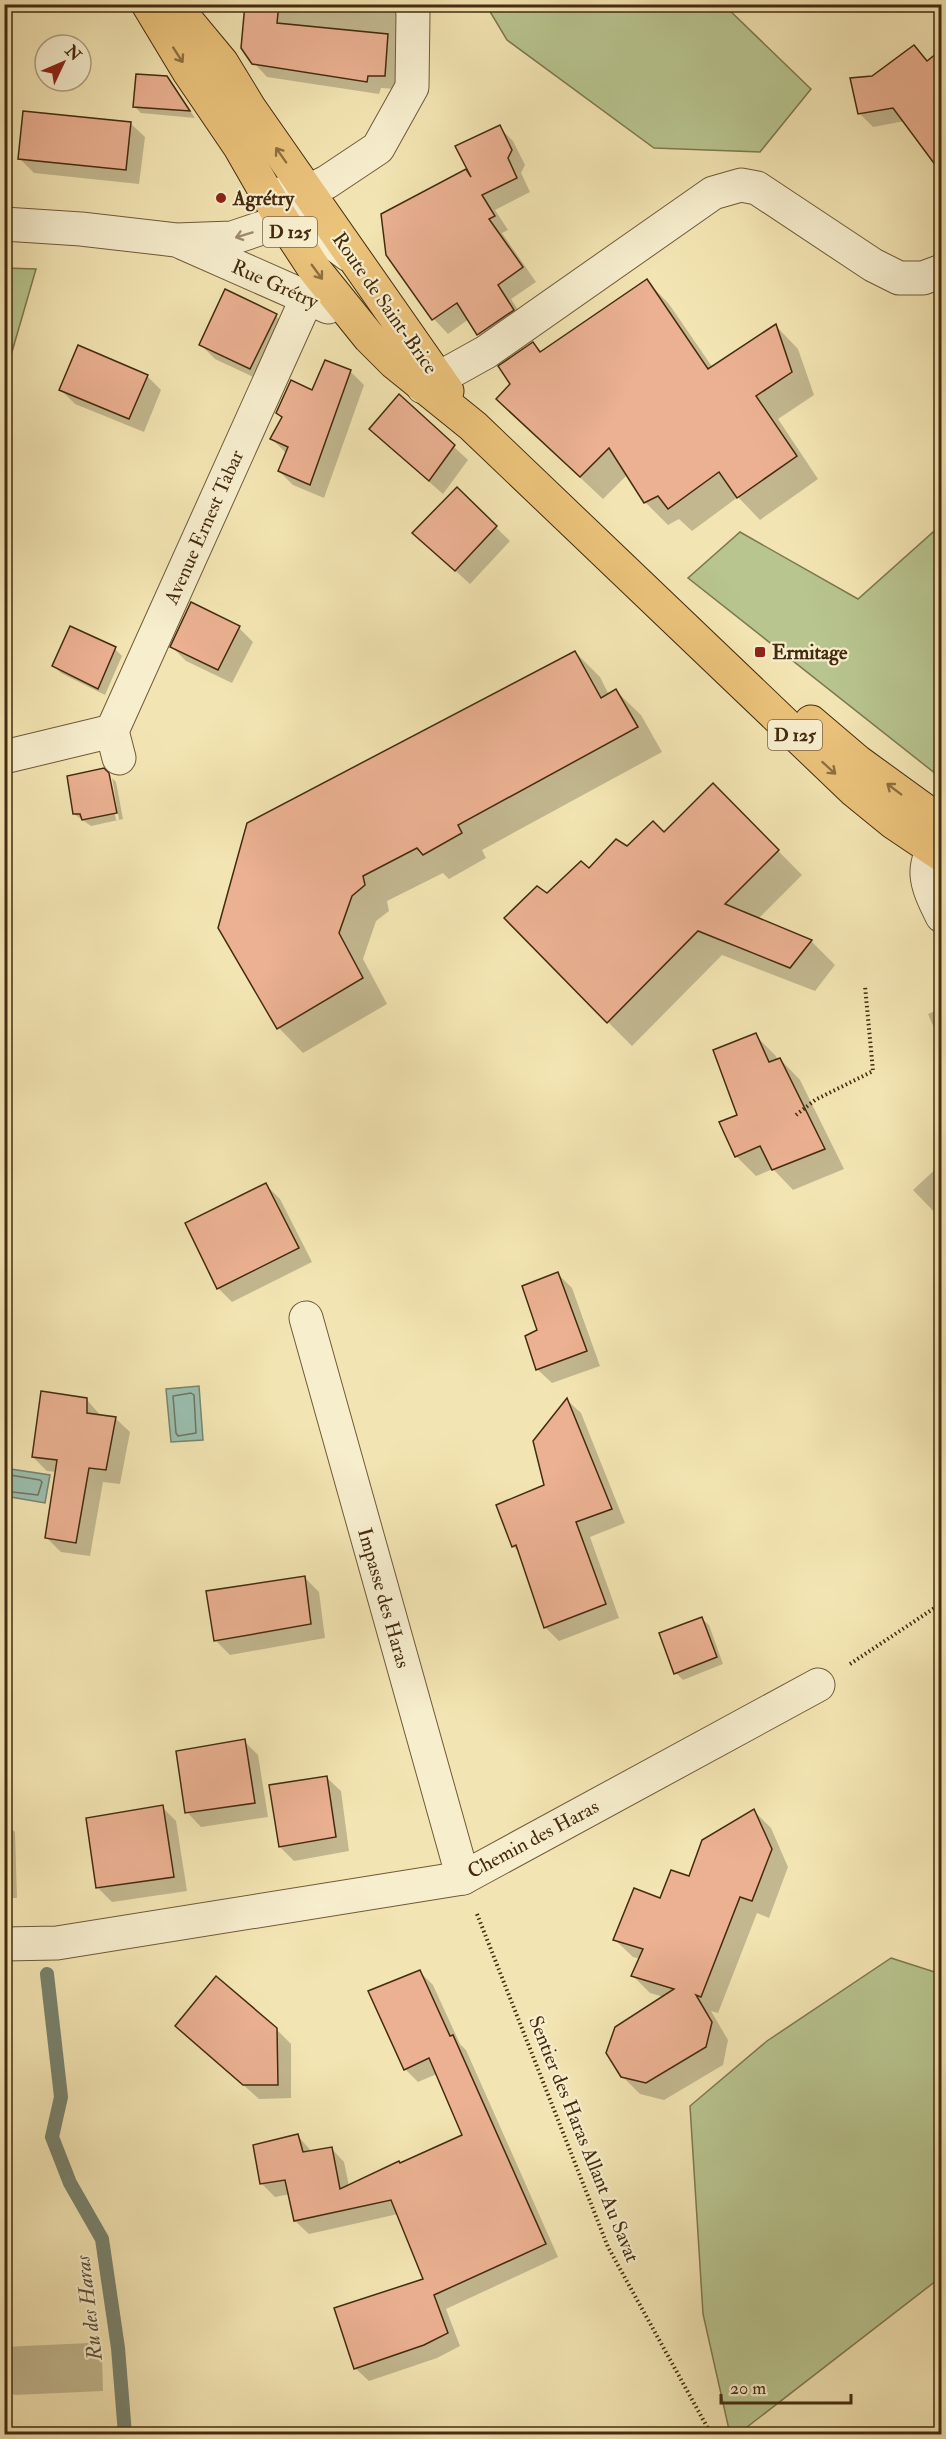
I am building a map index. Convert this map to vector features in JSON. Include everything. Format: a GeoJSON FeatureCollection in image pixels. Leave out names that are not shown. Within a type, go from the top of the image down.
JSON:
{"type":"FeatureCollection","features":[{"type":"Feature","properties":{"kind":"main road","name":"Route de Saint-Brice"},"geometry":{"type":"LineString","coordinates":[[148,4],[189,72],[240,147],[315,270],[369,337],[431,383],[473,426],[847,784],[893,822],[939,840]]}},
{"type":"Feature","properties":{"kind":"main road","name":"Route de Saint-Brice"},"geometry":{"type":"LineString","coordinates":[[173,4],[222,63],[250,109],[352,258],[431,383]]}},
{"type":"Feature","properties":{"kind":"street"},"geometry":{"type":"LineString","coordinates":[[307,192],[327,182],[378,148],[412,87],[413,13],[411,4]]}},
{"type":"Feature","properties":{"kind":"street"},"geometry":{"type":"LineString","coordinates":[[431,383],[486,352],[714,193],[741,185],[757,189],[873,266],[899,278],[923,278],[942,271]]}},
{"type":"Feature","properties":{"kind":"street","name":"Rue Grétry"},"geometry":{"type":"LineString","coordinates":[[4,224],[81,229],[176,240],[232,238],[276,208],[307,192]]}},
{"type":"Feature","properties":{"kind":"street"},"geometry":{"type":"LineString","coordinates":[[276,208],[293,221],[316,231],[352,258]]}},
{"type":"Feature","properties":{"kind":"street","name":"Rue Grétry"},"geometry":{"type":"LineString","coordinates":[[176,240],[328,307],[369,337]]}},
{"type":"Feature","properties":{"kind":"street","name":"Avenue Ernest Tabar"},"geometry":{"type":"LineString","coordinates":[[4,757],[115,744],[307,298]]}},
{"type":"Feature","properties":{"kind":"street"},"geometry":{"type":"LineString","coordinates":[[939,840],[927,860],[926,876],[931,896],[942,916]]}},
{"type":"Feature","properties":{"kind":"street","name":"Impasse des Haras"},"geometry":{"type":"LineString","coordinates":[[306,1318],[463,1878]]}},
{"type":"Feature","properties":{"kind":"street","name":"Chemin des Haras"},"geometry":{"type":"LineString","coordinates":[[4,1944],[57,1943],[463,1878],[819,1685]]}},
{"type":"Feature","properties":{"kind":"path"},"geometry":{"type":"LineString","coordinates":[[796,1115],[815,1100],[873,1071],[865,986]]}},
{"type":"Feature","properties":{"kind":"path"},"geometry":{"type":"LineString","coordinates":[[819,1685],[942,1603]]}},
{"type":"Feature","properties":{"kind":"path","name":"Sentier des Haras Allant Au Savat"},"geometry":{"type":"LineString","coordinates":[[463,1878],[608,2247],[711,2434]]}},
{"type":"Feature","properties":{"kind":"green space"},"geometry":{"type":"Polygon","coordinates":[[[486,5],[724,5],[811,89],[760,152],[654,148],[507,40],[486,5]]]}},
{"type":"Feature","properties":{"kind":"green space"},"geometry":{"type":"Polygon","coordinates":[[[4,268],[36,269],[5,376],[4,268]]]}},
{"type":"Feature","properties":{"kind":"green space"},"geometry":{"type":"Polygon","coordinates":[[[941,525],[941,778],[688,578],[740,532],[858,599],[941,525]]]}},
{"type":"Feature","properties":{"kind":"green space"},"geometry":{"type":"Polygon","coordinates":[[[891,1958],[941,1974],[942,2102],[936,2107],[942,2114],[941,2277],[738,2434],[730,2434],[703,2314],[690,2106],[767,2041],[891,1958]]]}},
{"type":"Feature","properties":{"kind":"water"},"geometry":{"type":"Polygon","coordinates":[[[199,1386],[203,1440],[171,1442],[166,1389],[199,1386]]]}},
{"type":"Feature","properties":{"kind":"water"},"geometry":{"type":"Polygon","coordinates":[[[4,1468],[50,1475],[45,1503],[5,1496],[4,1468]]]}},
{"type":"Feature","properties":{"kind":"building"},"geometry":{"type":"Polygon","coordinates":[[[245,4],[279,4],[277,23],[388,34],[385,76],[368,76],[367,82],[252,64],[241,48],[245,4]]]}},
{"type":"Feature","properties":{"kind":"building"},"geometry":{"type":"Polygon","coordinates":[[[914,45],[927,61],[942,49],[942,174],[893,108],[858,114],[850,78],[872,76],[914,45]]]}},
{"type":"Feature","properties":{"kind":"building"},"geometry":{"type":"Polygon","coordinates":[[[136,74],[167,76],[190,111],[133,107],[136,74]]]}},
{"type":"Feature","properties":{"kind":"building"},"geometry":{"type":"Polygon","coordinates":[[[23,111],[131,122],[126,170],[18,159],[23,111]]]}},
{"type":"Feature","properties":{"kind":"building"},"geometry":{"type":"Polygon","coordinates":[[[500,125],[512,150],[508,158],[517,178],[482,195],[495,216],[489,219],[523,267],[498,285],[514,310],[477,335],[457,303],[432,320],[386,255],[381,214],[466,169],[471,177],[455,146],[500,125]]]}},
{"type":"Feature","properties":{"kind":"building"},"geometry":{"type":"Polygon","coordinates":[[[647,279],[708,369],[776,324],[792,372],[756,396],[797,456],[737,498],[719,472],[668,509],[658,496],[644,503],[609,448],[580,477],[496,399],[510,384],[498,366],[533,342],[540,352],[647,279]]]}},
{"type":"Feature","properties":{"kind":"building"},"geometry":{"type":"Polygon","coordinates":[[[225,289],[277,314],[250,369],[199,345],[225,289]]]}},
{"type":"Feature","properties":{"kind":"building"},"geometry":{"type":"Polygon","coordinates":[[[78,345],[148,375],[129,419],[59,390],[78,345]]]}},
{"type":"Feature","properties":{"kind":"building"},"geometry":{"type":"Polygon","coordinates":[[[325,360],[351,370],[310,485],[278,471],[288,447],[270,439],[282,417],[276,413],[291,380],[312,390],[325,360]]]}},
{"type":"Feature","properties":{"kind":"building"},"geometry":{"type":"Polygon","coordinates":[[[399,394],[455,445],[429,481],[369,429],[399,394]]]}},
{"type":"Feature","properties":{"kind":"building"},"geometry":{"type":"Polygon","coordinates":[[[457,487],[497,526],[455,571],[412,533],[457,487]]]}},
{"type":"Feature","properties":{"kind":"building"},"geometry":{"type":"Polygon","coordinates":[[[191,602],[240,626],[218,670],[170,647],[191,602]]]}},
{"type":"Feature","properties":{"kind":"building"},"geometry":{"type":"Polygon","coordinates":[[[70,626],[116,647],[98,689],[52,666],[70,626]]]}},
{"type":"Feature","properties":{"kind":"building"},"geometry":{"type":"Polygon","coordinates":[[[575,651],[601,698],[616,689],[638,727],[458,825],[462,833],[423,855],[417,848],[363,876],[365,885],[352,896],[339,933],[363,978],[277,1029],[218,928],[247,823],[575,651]]]}},
{"type":"Feature","properties":{"kind":"building"},"geometry":{"type":"Polygon","coordinates":[[[104,768],[109,773],[117,813],[82,820],[80,814],[73,814],[67,776],[104,768]]]}},
{"type":"Feature","properties":{"kind":"building"},"geometry":{"type":"Polygon","coordinates":[[[713,783],[779,850],[725,904],[812,940],[790,968],[698,931],[607,1023],[504,918],[537,886],[547,893],[581,861],[589,868],[616,839],[627,846],[653,821],[664,832],[713,783]]]}},
{"type":"Feature","properties":{"kind":"building"},"geometry":{"type":"Polygon","coordinates":[[[756,1033],[769,1062],[780,1058],[825,1149],[772,1170],[760,1146],[735,1157],[719,1122],[737,1115],[713,1050],[756,1033]]]}},
{"type":"Feature","properties":{"kind":"building"},"geometry":{"type":"Polygon","coordinates":[[[266,1183],[299,1248],[217,1289],[185,1223],[266,1183]]]}},
{"type":"Feature","properties":{"kind":"building"},"geometry":{"type":"Polygon","coordinates":[[[558,1272],[587,1351],[536,1370],[525,1336],[537,1330],[522,1286],[558,1272]]]}},
{"type":"Feature","properties":{"kind":"building"},"geometry":{"type":"Polygon","coordinates":[[[41,1391],[87,1398],[87,1413],[116,1417],[106,1470],[89,1468],[76,1543],[45,1538],[57,1460],[32,1457],[41,1391]]]}},
{"type":"Feature","properties":{"kind":"building"},"geometry":{"type":"Polygon","coordinates":[[[567,1398],[612,1509],[576,1522],[606,1604],[544,1628],[516,1545],[512,1547],[496,1505],[544,1485],[533,1441],[567,1398]]]}},
{"type":"Feature","properties":{"kind":"building"},"geometry":{"type":"Polygon","coordinates":[[[305,1576],[311,1624],[214,1641],[206,1591],[305,1576]]]}},
{"type":"Feature","properties":{"kind":"building"},"geometry":{"type":"Polygon","coordinates":[[[702,1617],[717,1657],[674,1674],[659,1633],[702,1617]]]}},
{"type":"Feature","properties":{"kind":"building"},"geometry":{"type":"Polygon","coordinates":[[[245,1739],[255,1803],[185,1813],[176,1751],[245,1739]]]}},
{"type":"Feature","properties":{"kind":"building"},"geometry":{"type":"Polygon","coordinates":[[[327,1776],[336,1837],[279,1847],[269,1785],[327,1776]]]}},
{"type":"Feature","properties":{"kind":"building"},"geometry":{"type":"Polygon","coordinates":[[[163,1805],[174,1877],[96,1888],[86,1818],[163,1805]]]}},
{"type":"Feature","properties":{"kind":"building"},"geometry":{"type":"Polygon","coordinates":[[[754,1809],[772,1849],[752,1901],[740,1897],[701,1997],[696,1995],[712,2022],[706,2047],[646,2083],[621,2077],[606,2053],[615,2027],[674,1989],[631,1976],[643,1949],[613,1940],[634,1888],[660,1898],[671,1870],[689,1876],[702,1840],[754,1809]]]}},
{"type":"Feature","properties":{"kind":"building"},"geometry":{"type":"Polygon","coordinates":[[[420,1970],[450,2036],[453,2035],[546,2244],[434,2295],[448,2333],[424,2345],[354,2369],[334,2308],[423,2279],[391,2200],[294,2221],[285,2180],[260,2184],[253,2145],[298,2134],[303,2152],[332,2147],[340,2189],[462,2135],[429,2058],[404,2070],[368,1991],[420,1970]]]}},
{"type":"Feature","properties":{"kind":"building"},"geometry":{"type":"Polygon","coordinates":[[[216,1976],[277,2028],[278,2085],[243,2085],[175,2026],[216,1976]]]}},
{"type":"Feature","properties":{"kind":"waterway","name":"Ru des Haras"},"geometry":{"type":"LineString","coordinates":[[47,1974],[61,2097],[52,2137],[70,2183],[102,2239],[118,2348],[125,2434]]}},
{"type":"Feature","properties":{"kind":"place","name":"Agrétry"},"geometry":{"type":"Point","coordinates":[221,198]}},
{"type":"Feature","properties":{"kind":"place","name":"Ermitage"},"geometry":{"type":"Point","coordinates":[760,652]}}]}
